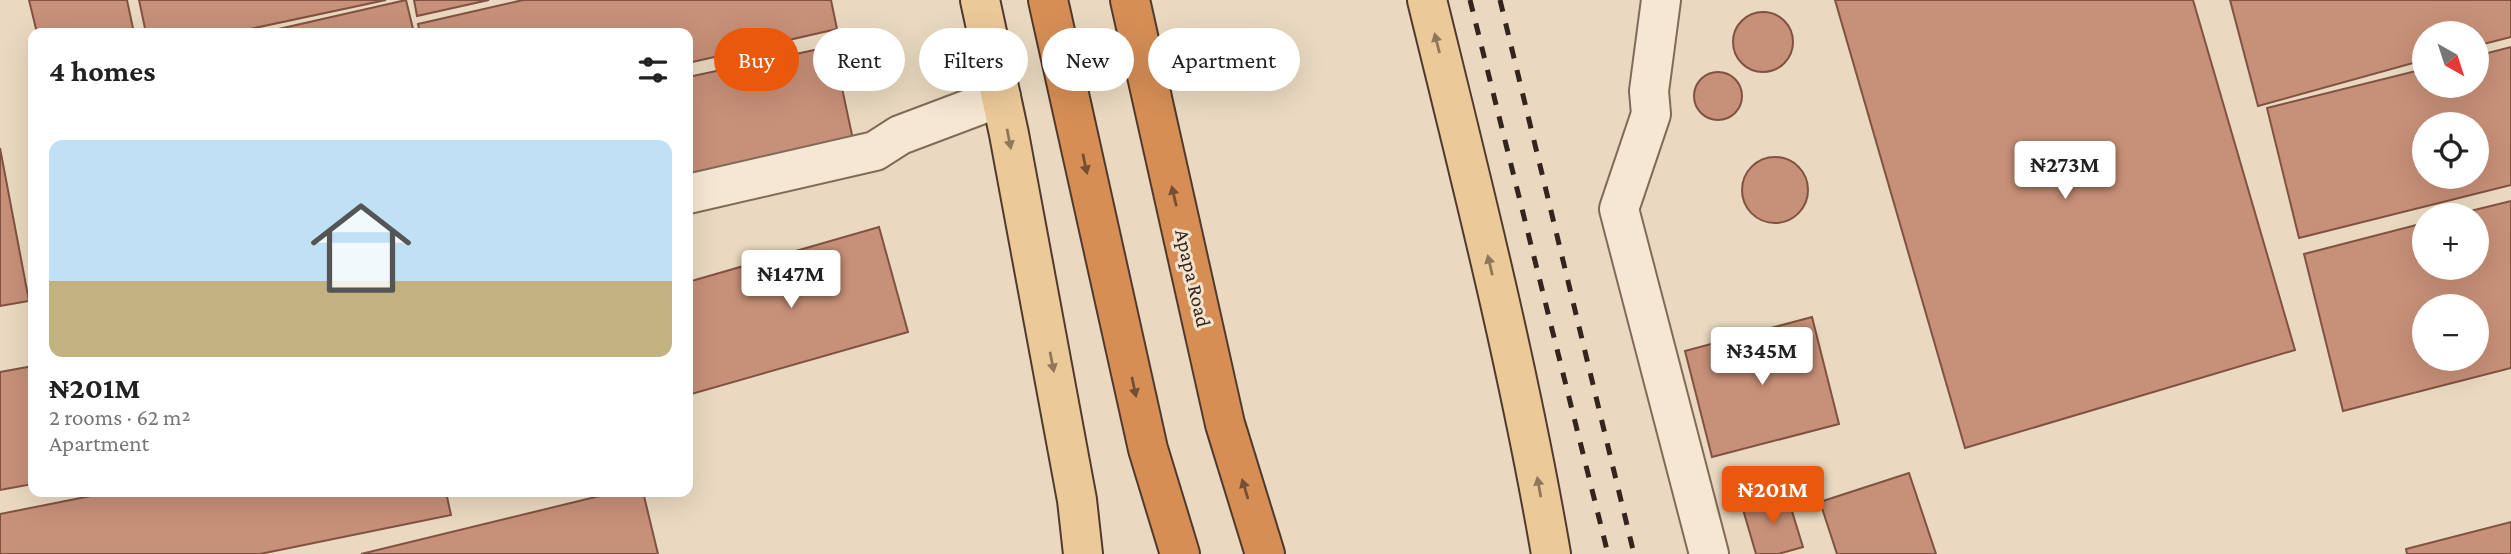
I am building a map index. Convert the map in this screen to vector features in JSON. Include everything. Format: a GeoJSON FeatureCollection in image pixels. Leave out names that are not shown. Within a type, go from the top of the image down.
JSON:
{"type":"FeatureCollection","features":[{"type":"Feature","properties":{"kind":"highway"},"geometry":{"type":"LineString","coordinates":[[1048,0],[1148,449],[1180,554]]}},
{"type":"Feature","properties":{"kind":"highway","name":"Apapa Road"},"geometry":{"type":"LineString","coordinates":[[1130,0],[1225,424],[1265,554]]}},
{"type":"Feature","properties":{"kind":"main road"},"geometry":{"type":"LineString","coordinates":[[980,0],[1001,97],[1077,500],[1083,554]]}},
{"type":"Feature","properties":{"kind":"main road"},"geometry":{"type":"LineString","coordinates":[[1427,0],[1473,184],[1535,463],[1551,554]]}},
{"type":"Feature","properties":{"kind":"lane"},"geometry":{"type":"LineString","coordinates":[[1661,0],[1649,91],[1651,114],[1619,209],[1709,554]]}},
{"type":"Feature","properties":{"kind":"lane"},"geometry":{"type":"LineString","coordinates":[[693,193],[875,151],[900,135],[1001,97]]}},
{"type":"Feature","properties":{"kind":"building"},"geometry":{"type":"Polygon","coordinates":[[[29,0],[127,0],[133,28],[36,28],[29,0]]]}},
{"type":"Feature","properties":{"kind":"building"},"geometry":{"type":"Polygon","coordinates":[[[139,0],[386,0],[254,28],[145,28],[139,0]]]}},
{"type":"Feature","properties":{"kind":"building"},"geometry":{"type":"Polygon","coordinates":[[[406,0],[413,28],[283,28],[406,0]]]}},
{"type":"Feature","properties":{"kind":"building"},"geometry":{"type":"Polygon","coordinates":[[[414,0],[489,0],[417,16],[414,0]]]}},
{"type":"Feature","properties":{"kind":"building"},"geometry":{"type":"Polygon","coordinates":[[[523,0],[831,0],[837,28],[813,28],[813,34],[799,38],[799,28],[714,28],[714,57],[693,62],[693,28],[419,28],[418,24],[523,0]]]}},
{"type":"Feature","properties":{"kind":"building"},"geometry":{"type":"Polygon","coordinates":[[[1835,0],[2193,0],[2295,350],[1965,448],[1835,0]]]}},
{"type":"Feature","properties":{"kind":"building"},"geometry":{"type":"Polygon","coordinates":[[[2230,0],[2511,0],[2511,37],[2489,43],[2489,21],[2412,21],[2412,63],[2258,106],[2230,0]]]}},
{"type":"Feature","properties":{"kind":"building"},"geometry":{"type":"Polygon","coordinates":[[[1763,12],[1780,17],[1788,25],[1793,42],[1788,59],[1780,67],[1763,72],[1746,67],[1738,59],[1733,42],[1738,25],[1746,17],[1763,12]]]}},
{"type":"Feature","properties":{"kind":"building"},"geometry":{"type":"Polygon","coordinates":[[[2511,47],[2511,185],[2439,203],[2412,203],[2412,210],[2299,238],[2267,108],[2412,72],[2412,98],[2489,98],[2489,53],[2511,47]]]}},
{"type":"Feature","properties":{"kind":"building"},"geometry":{"type":"Polygon","coordinates":[[[813,50],[813,91],[843,91],[855,149],[693,183],[693,76],[714,71],[714,91],[799,91],[799,53],[813,50]]]}},
{"type":"Feature","properties":{"kind":"building"},"geometry":{"type":"Polygon","coordinates":[[[1718,72],[1735,79],[1742,96],[1735,113],[1718,120],[1701,113],[1694,96],[1701,79],[1718,72]]]}},
{"type":"Feature","properties":{"kind":"building"},"geometry":{"type":"Polygon","coordinates":[[[0,148],[28,301],[0,306],[0,148]]]}},
{"type":"Feature","properties":{"kind":"building"},"geometry":{"type":"Polygon","coordinates":[[[1775,157],[1788,160],[1798,167],[1805,177],[1808,190],[1805,203],[1798,213],[1788,220],[1775,223],[1762,220],[1752,213],[1745,203],[1742,190],[1745,177],[1752,167],[1762,160],[1775,157]]]}},
{"type":"Feature","properties":{"kind":"building"},"geometry":{"type":"Polygon","coordinates":[[[2511,201],[2511,368],[2343,411],[2304,254],[2412,226],[2412,280],[2489,280],[2489,206],[2511,201]]]}},
{"type":"Feature","properties":{"kind":"building"},"geometry":{"type":"Polygon","coordinates":[[[879,227],[908,332],[693,394],[693,281],[879,227]]]}},
{"type":"Feature","properties":{"kind":"building"},"geometry":{"type":"Polygon","coordinates":[[[1812,317],[1839,424],[1712,457],[1685,351],[1812,317]]]}},
{"type":"Feature","properties":{"kind":"building"},"geometry":{"type":"Polygon","coordinates":[[[28,367],[28,485],[0,490],[0,372],[28,367]]]}},
{"type":"Feature","properties":{"kind":"building"},"geometry":{"type":"Polygon","coordinates":[[[1909,473],[1936,554],[1837,554],[1820,502],[1909,473]]]}},
{"type":"Feature","properties":{"kind":"building"},"geometry":{"type":"Polygon","coordinates":[[[1786,492],[1803,547],[1778,554],[1756,554],[1742,506],[1786,492]]]}},
{"type":"Feature","properties":{"kind":"building"},"geometry":{"type":"Polygon","coordinates":[[[86,497],[447,497],[451,515],[260,554],[0,554],[0,514],[86,497]]]}},
{"type":"Feature","properties":{"kind":"building"},"geometry":{"type":"Polygon","coordinates":[[[595,497],[644,497],[658,554],[361,554],[595,497]]]}},
{"type":"Feature","properties":{"kind":"building"},"geometry":{"type":"Polygon","coordinates":[[[2511,522],[2511,554],[2407,554],[2406,549],[2511,522]]]}},
{"type":"Feature","properties":{"kind":"railway"},"geometry":{"type":"LineString","coordinates":[[1470,0],[1608,554]]}},
{"type":"Feature","properties":{"kind":"railway"},"geometry":{"type":"LineString","coordinates":[[1500,0],[1634,554]]}}]}
